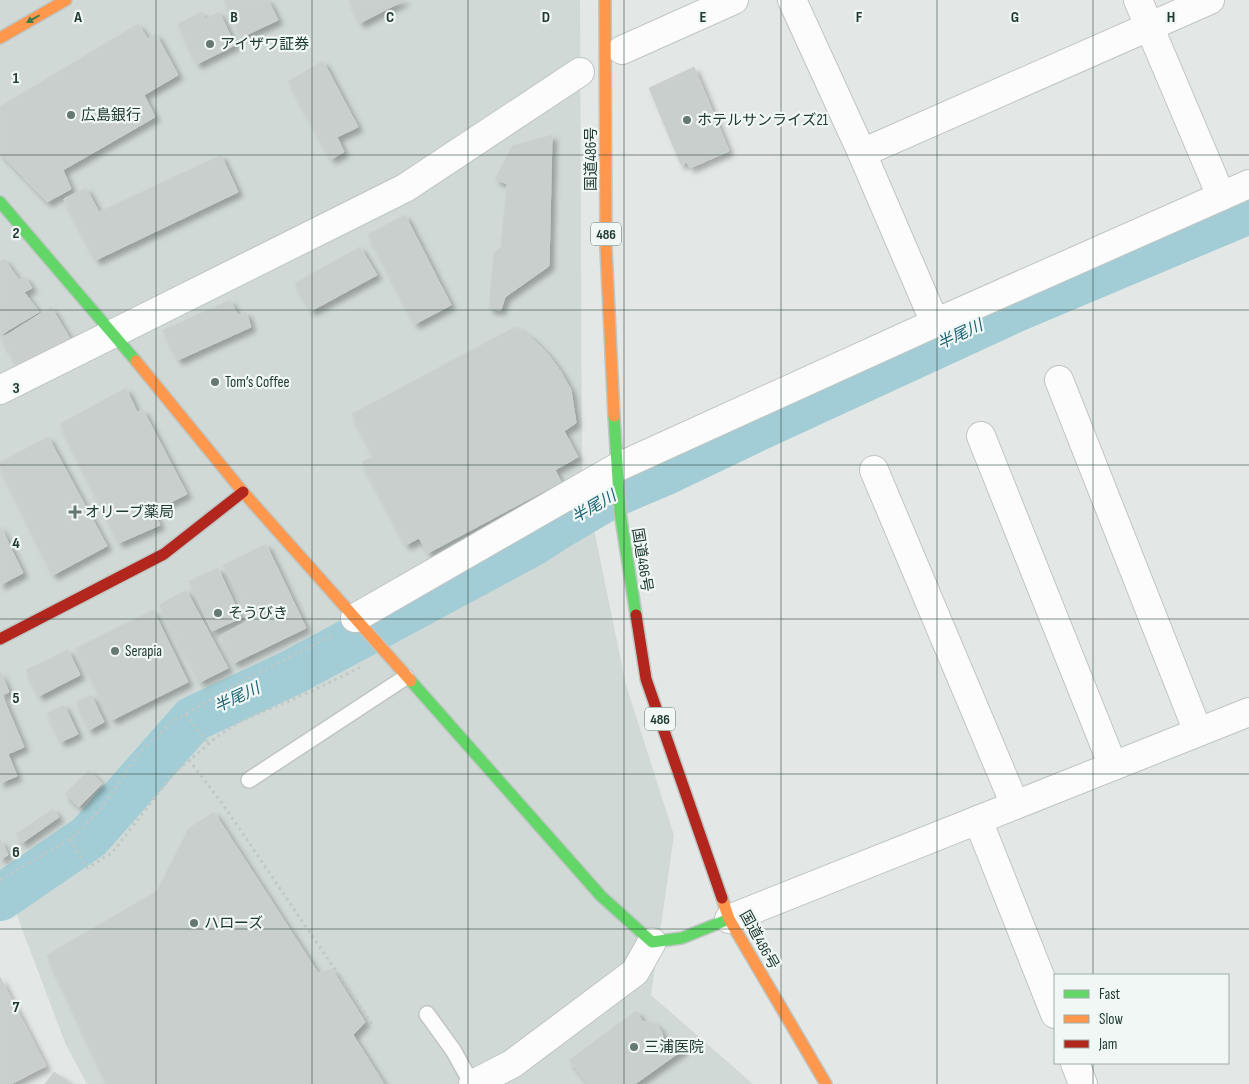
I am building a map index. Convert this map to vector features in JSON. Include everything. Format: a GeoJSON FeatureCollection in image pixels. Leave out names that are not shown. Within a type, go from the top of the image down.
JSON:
{"type":"FeatureCollection","features":[{"type":"Feature","properties":{"kind":"main road"},"geometry":{"type":"LineString","coordinates":[[0,38],[66,0]]}},
{"type":"Feature","properties":{"kind":"main road","name":"国道486号"},"geometry":{"type":"LineString","coordinates":[[605,0],[606,248],[616,468],[620,512],[646,678],[729,919],[826,1084]]}},
{"type":"Feature","properties":{"kind":"main road"},"geometry":{"type":"LineString","coordinates":[[0,202],[114,333],[243,492],[333,593],[349,624],[392,659],[601,896],[652,942],[682,938],[729,919]]}},
{"type":"Feature","properties":{"kind":"main road"},"geometry":{"type":"LineString","coordinates":[[0,639],[164,554],[243,492]]}},
{"type":"Feature","properties":{"kind":"street"},"geometry":{"type":"LineString","coordinates":[[622,50],[734,0]]}},
{"type":"Feature","properties":{"kind":"street"},"geometry":{"type":"LineString","coordinates":[[792,0],[862,153],[935,323]]}},
{"type":"Feature","properties":{"kind":"street"},"geometry":{"type":"LineString","coordinates":[[1138,0],[1221,196]]}},
{"type":"Feature","properties":{"kind":"street"},"geometry":{"type":"LineString","coordinates":[[862,153],[1210,0]]}},
{"type":"Feature","properties":{"kind":"street"},"geometry":{"type":"LineString","coordinates":[[0,390],[406,188],[580,72]]}},
{"type":"Feature","properties":{"kind":"street"},"geometry":{"type":"LineString","coordinates":[[349,624],[616,468],[935,323],[1249,184]]}},
{"type":"Feature","properties":{"kind":"street"},"geometry":{"type":"LineString","coordinates":[[1058,380],[1198,732]]}},
{"type":"Feature","properties":{"kind":"street"},"geometry":{"type":"LineString","coordinates":[[981,436],[1113,766]]}},
{"type":"Feature","properties":{"kind":"street"},"geometry":{"type":"LineString","coordinates":[[874,470],[1015,805]]}},
{"type":"Feature","properties":{"kind":"street"},"geometry":{"type":"LineString","coordinates":[[729,919],[1198,732],[1248,716]]}},
{"type":"Feature","properties":{"kind":"street"},"geometry":{"type":"LineString","coordinates":[[978,820],[1054,1011]]}},
{"type":"Feature","properties":{"kind":"street"},"geometry":{"type":"LineString","coordinates":[[472,1084],[512,1064],[635,972],[652,942]]}},
{"type":"Feature","properties":{"kind":"street"},"geometry":{"type":"LineString","coordinates":[[1075,1064],[1083,1084]]}},
{"type":"Feature","properties":{"kind":"lane"},"geometry":{"type":"LineString","coordinates":[[249,780],[406,677]]}},
{"type":"Feature","properties":{"kind":"lane"},"geometry":{"type":"LineString","coordinates":[[427,1014],[453,1050],[472,1084]]}},
{"type":"Feature","properties":{"kind":"path"},"geometry":{"type":"LineString","coordinates":[[0,880],[70,840],[102,807],[140,751],[174,721],[252,676],[349,624]]}},
{"type":"Feature","properties":{"kind":"path"},"geometry":{"type":"LineString","coordinates":[[70,840],[87,868],[112,853],[173,774],[208,743],[241,721],[312,691],[368,663]]}},
{"type":"Feature","properties":{"kind":"path"},"geometry":{"type":"LineString","coordinates":[[186,715],[208,743]]}},
{"type":"Feature","properties":{"kind":"path"},"geometry":{"type":"LineString","coordinates":[[189,760],[222,803],[372,1024]]}},
{"type":"Feature","properties":{"kind":"shaded area"},"geometry":{"type":"Polygon","coordinates":[[[0,0],[580,0],[582,471],[626,685],[674,835],[651,995],[753,1084],[87,1084],[66,1045],[5,884],[0,886],[0,0]]]}},
{"type":"Feature","properties":{"kind":"building"},"geometry":{"type":"Polygon","coordinates":[[[224,0],[268,0],[278,20],[242,37],[224,0]]]}},
{"type":"Feature","properties":{"kind":"building"},"geometry":{"type":"Polygon","coordinates":[[[349,0],[405,0],[360,23],[349,0]]]}},
{"type":"Feature","properties":{"kind":"building"},"geometry":{"type":"Polygon","coordinates":[[[201,12],[205,19],[219,12],[235,45],[197,64],[178,24],[201,12]]]}},
{"type":"Feature","properties":{"kind":"building"},"geometry":{"type":"Polygon","coordinates":[[[138,24],[148,39],[156,34],[178,75],[144,95],[155,117],[63,170],[71,189],[47,202],[0,153],[1,106],[138,24]]]}},
{"type":"Feature","properties":{"kind":"building"},"geometry":{"type":"Polygon","coordinates":[[[323,61],[358,127],[337,137],[344,152],[331,159],[289,81],[323,61]]]}},
{"type":"Feature","properties":{"kind":"building"},"geometry":{"type":"Polygon","coordinates":[[[694,67],[729,151],[690,168],[687,162],[681,165],[649,88],[694,67]]]}},
{"type":"Feature","properties":{"kind":"building"},"geometry":{"type":"Polygon","coordinates":[[[552,135],[549,266],[505,297],[501,310],[489,309],[494,253],[501,247],[507,184],[495,179],[512,146],[552,135]]]}},
{"type":"Feature","properties":{"kind":"building"},"geometry":{"type":"Polygon","coordinates":[[[221,155],[238,192],[96,260],[64,199],[86,188],[99,212],[221,155]]]}},
{"type":"Feature","properties":{"kind":"building"},"geometry":{"type":"Polygon","coordinates":[[[405,215],[451,305],[415,324],[368,234],[405,215]]]}},
{"type":"Feature","properties":{"kind":"building"},"geometry":{"type":"Polygon","coordinates":[[[360,247],[377,275],[311,311],[295,283],[360,247]]]}},
{"type":"Feature","properties":{"kind":"building"},"geometry":{"type":"Polygon","coordinates":[[[4,259],[19,280],[25,277],[32,288],[24,292],[39,312],[0,335],[0,262],[4,259]]]}},
{"type":"Feature","properties":{"kind":"building"},"geometry":{"type":"Polygon","coordinates":[[[230,300],[238,315],[246,312],[251,327],[178,360],[163,330],[230,300]]]}},
{"type":"Feature","properties":{"kind":"building"},"geometry":{"type":"Polygon","coordinates":[[[51,307],[72,342],[48,356],[45,351],[18,366],[2,338],[51,307]]]}},
{"type":"Feature","properties":{"kind":"building"},"geometry":{"type":"Polygon","coordinates":[[[515,327],[532,338],[548,354],[571,390],[576,423],[564,431],[578,457],[555,470],[561,482],[428,553],[419,538],[406,545],[362,462],[374,456],[352,414],[515,327]]]}},
{"type":"Feature","properties":{"kind":"building"},"geometry":{"type":"Polygon","coordinates":[[[126,388],[137,412],[143,410],[187,494],[153,511],[160,525],[119,543],[60,424],[126,388]]]}},
{"type":"Feature","properties":{"kind":"building"},"geometry":{"type":"Polygon","coordinates":[[[48,437],[107,546],[53,575],[0,467],[0,462],[48,437]]]}},
{"type":"Feature","properties":{"kind":"building"},"geometry":{"type":"Polygon","coordinates":[[[0,526],[23,573],[0,585],[0,526]]]}},
{"type":"Feature","properties":{"kind":"building"},"geometry":{"type":"Polygon","coordinates":[[[266,544],[306,628],[234,663],[220,636],[251,619],[223,565],[266,544]]]}},
{"type":"Feature","properties":{"kind":"building"},"geometry":{"type":"Polygon","coordinates":[[[218,568],[241,618],[212,631],[189,581],[218,568]]]}},
{"type":"Feature","properties":{"kind":"building"},"geometry":{"type":"Polygon","coordinates":[[[186,590],[228,668],[200,682],[159,605],[186,590]]]}},
{"type":"Feature","properties":{"kind":"building"},"geometry":{"type":"Polygon","coordinates":[[[153,610],[188,682],[112,720],[76,648],[153,610]]]}},
{"type":"Feature","properties":{"kind":"building"},"geometry":{"type":"Polygon","coordinates":[[[68,650],[80,675],[39,696],[26,670],[68,650]]]}},
{"type":"Feature","properties":{"kind":"building"},"geometry":{"type":"Polygon","coordinates":[[[0,672],[9,692],[2,695],[24,747],[8,754],[17,776],[0,783],[0,672]]]}},
{"type":"Feature","properties":{"kind":"building"},"geometry":{"type":"Polygon","coordinates":[[[91,695],[104,722],[89,730],[76,702],[91,695]]]}},
{"type":"Feature","properties":{"kind":"building"},"geometry":{"type":"Polygon","coordinates":[[[64,705],[78,734],[61,742],[47,713],[64,705]]]}},
{"type":"Feature","properties":{"kind":"building"},"geometry":{"type":"Polygon","coordinates":[[[89,770],[102,784],[79,807],[65,794],[89,770]]]}},
{"type":"Feature","properties":{"kind":"building"},"geometry":{"type":"Polygon","coordinates":[[[53,809],[59,817],[22,843],[16,834],[53,809]]]}},
{"type":"Feature","properties":{"kind":"building","name":"ハローズ"},"geometry":{"type":"Polygon","coordinates":[[[214,812],[318,973],[332,969],[365,1022],[353,1035],[384,1084],[107,1084],[47,955],[157,891],[189,828],[214,812]]]}},
{"type":"Feature","properties":{"kind":"building"},"geometry":{"type":"Polygon","coordinates":[[[0,839],[8,855],[0,859],[0,839]]]}},
{"type":"Feature","properties":{"kind":"building"},"geometry":{"type":"Polygon","coordinates":[[[0,977],[46,1066],[11,1084],[0,1084],[0,977]]]}},
{"type":"Feature","properties":{"kind":"building","name":"三浦医院"},"geometry":{"type":"Polygon","coordinates":[[[636,1011],[643,1022],[651,1022],[657,1025],[663,1036],[662,1046],[675,1037],[684,1049],[635,1084],[588,1084],[569,1060],[636,1011]]]}},
{"type":"Feature","properties":{"kind":"building"},"geometry":{"type":"Polygon","coordinates":[[[54,1072],[72,1084],[45,1084],[54,1072]]]}},
{"type":"Feature","properties":{"kind":"waterway","name":"半尾川"},"geometry":{"type":"LineString","coordinates":[[0,898],[89,837],[193,719],[293,672],[533,543],[612,495],[666,472],[1016,309],[1249,211]]}},
{"type":"Feature","properties":{"kind":"traffic: fast"},"geometry":{"type":"LineString","coordinates":[[0,202],[136,361]]}},
{"type":"Feature","properties":{"kind":"traffic: fast"},"geometry":{"type":"LineString","coordinates":[[614,416],[620,512],[636,615]]}},
{"type":"Feature","properties":{"kind":"traffic: fast"},"geometry":{"type":"LineString","coordinates":[[411,681],[601,896],[652,942],[682,938],[729,919]]}},
{"type":"Feature","properties":{"kind":"traffic: slow"},"geometry":{"type":"LineString","coordinates":[[0,38],[66,0]]}},
{"type":"Feature","properties":{"kind":"traffic: slow"},"geometry":{"type":"LineString","coordinates":[[605,0],[606,248],[614,416]]}},
{"type":"Feature","properties":{"kind":"traffic: slow"},"geometry":{"type":"LineString","coordinates":[[136,361],[243,492],[411,681]]}},
{"type":"Feature","properties":{"kind":"traffic: slow"},"geometry":{"type":"LineString","coordinates":[[722,898],[729,919],[826,1084]]}},
{"type":"Feature","properties":{"kind":"traffic: jam"},"geometry":{"type":"LineString","coordinates":[[0,639],[164,554],[243,492]]}},
{"type":"Feature","properties":{"kind":"traffic: jam"},"geometry":{"type":"LineString","coordinates":[[636,615],[646,679],[722,898]]}},
{"type":"Feature","properties":{"kind":"place","name":"アイザワ証券"},"geometry":{"type":"Point","coordinates":[210,44]}},
{"type":"Feature","properties":{"kind":"place","name":"広島銀行"},"geometry":{"type":"Point","coordinates":[71,115]}},
{"type":"Feature","properties":{"kind":"place","name":"ホテルサンライズ21"},"geometry":{"type":"Point","coordinates":[687,120]}},
{"type":"Feature","properties":{"kind":"place","name":"Tom’s Coffee"},"geometry":{"type":"Point","coordinates":[215,382]}},
{"type":"Feature","properties":{"kind":"place","name":"オリーブ薬局"},"geometry":{"type":"Point","coordinates":[75,512]}},
{"type":"Feature","properties":{"kind":"place","name":"そうびき"},"geometry":{"type":"Point","coordinates":[218,613]}},
{"type":"Feature","properties":{"kind":"place","name":"Serapia"},"geometry":{"type":"Point","coordinates":[115,651]}},
{"type":"Feature","properties":{"kind":"place","name":"ハローズ"},"geometry":{"type":"Point","coordinates":[194,923]}},
{"type":"Feature","properties":{"kind":"place","name":"三浦医院"},"geometry":{"type":"Point","coordinates":[634,1047]}}]}
